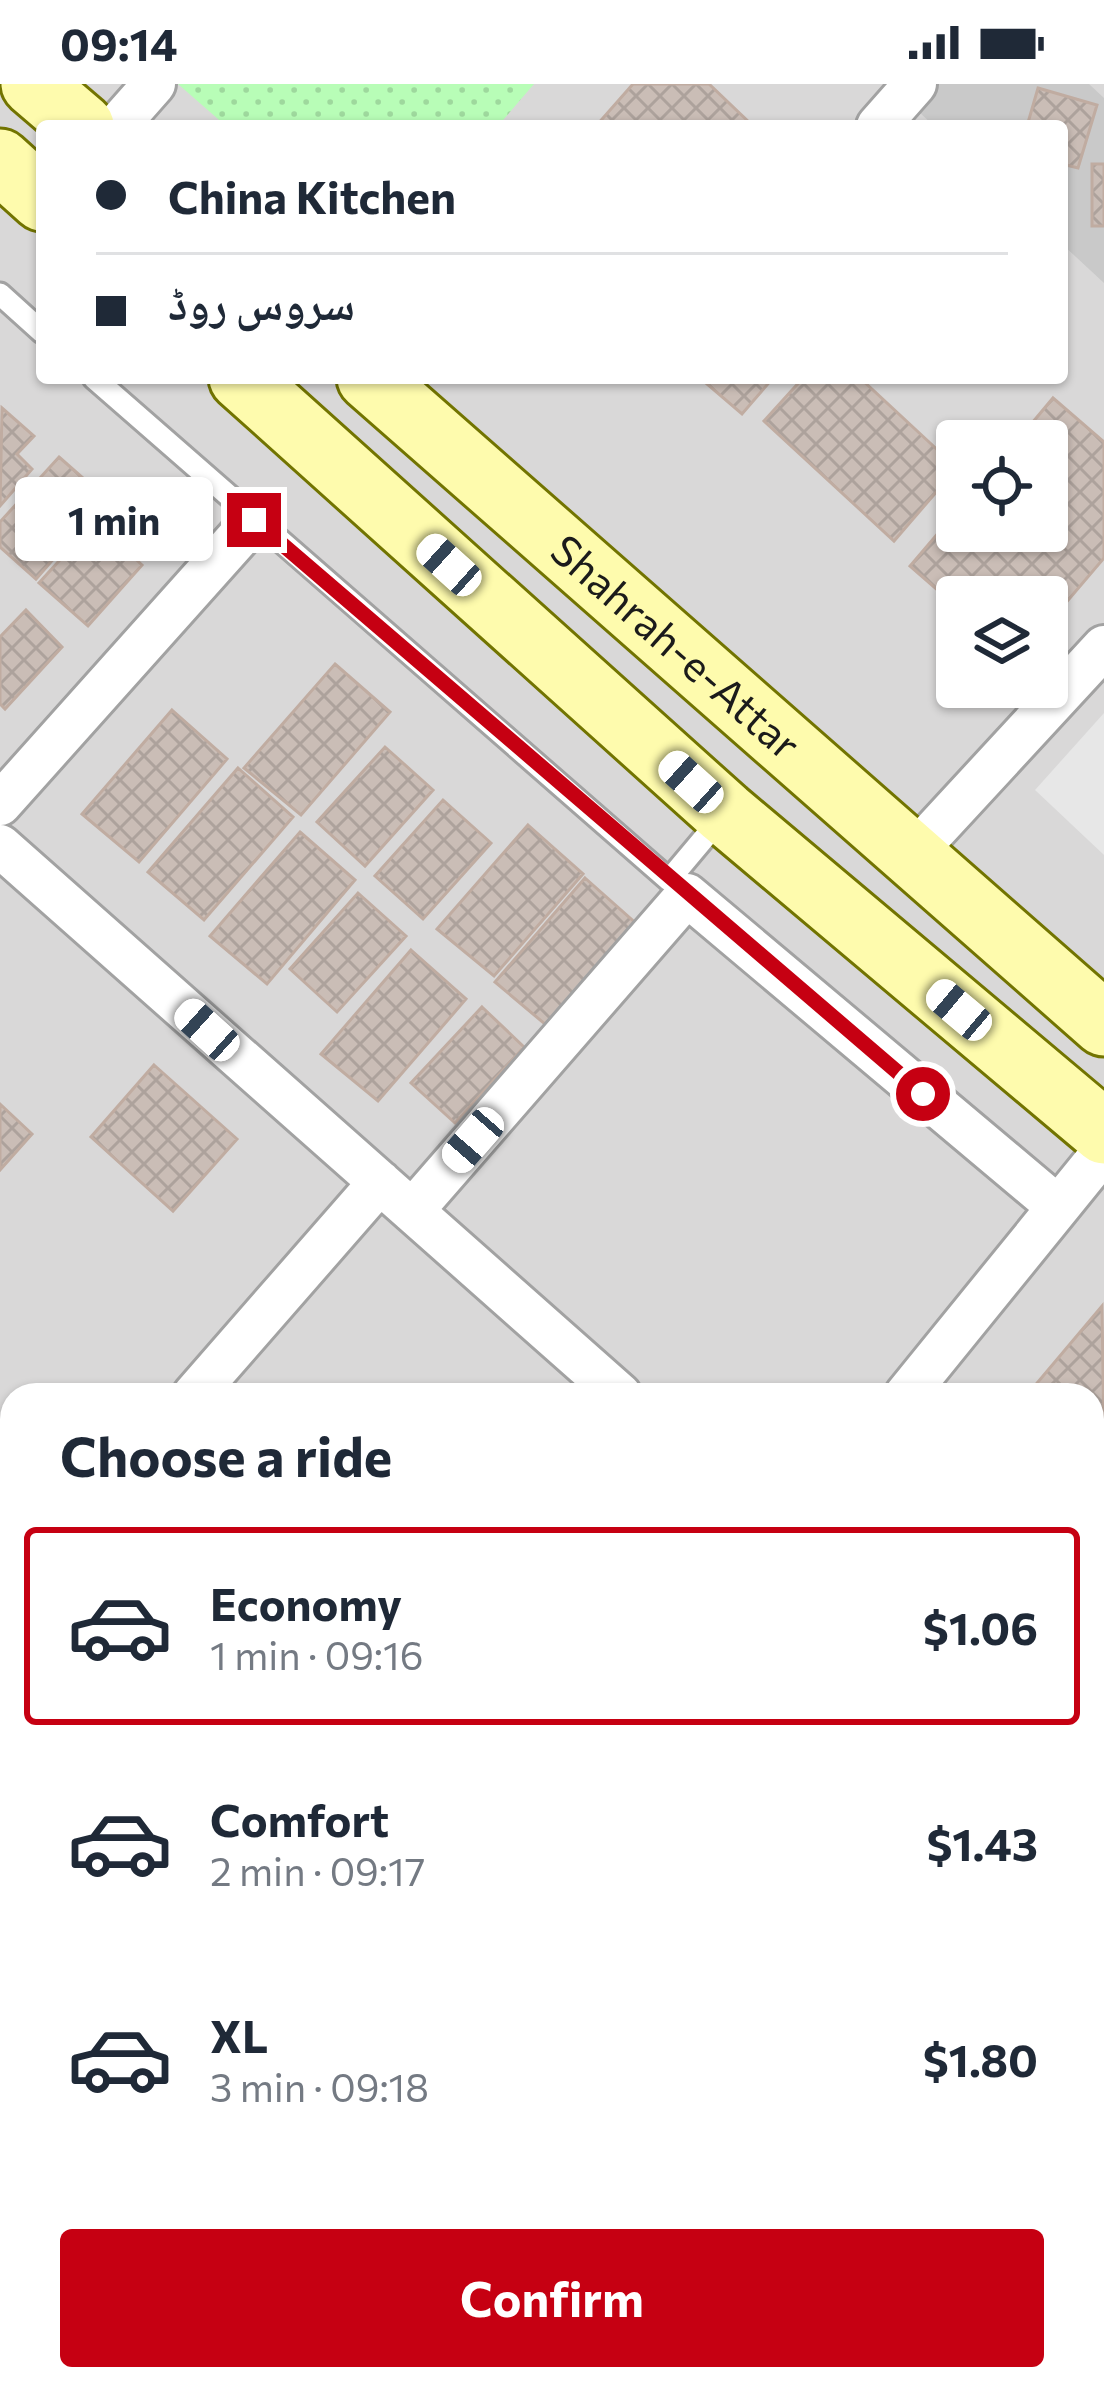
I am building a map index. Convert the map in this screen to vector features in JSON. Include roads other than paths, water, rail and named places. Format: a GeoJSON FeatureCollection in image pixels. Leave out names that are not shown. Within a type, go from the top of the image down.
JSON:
{"type":"FeatureCollection","features":[{"type":"Feature","properties":{"kind":"main road"},"geometry":{"type":"LineString","coordinates":[[33,84],[75,120]]}},
{"type":"Feature","properties":{"kind":"main road"},"geometry":{"type":"LineString","coordinates":[[0,161],[36,194]]}},
{"type":"Feature","properties":{"kind":"main road","name":"Shahrah-e-Attar"},"geometry":{"type":"LineString","coordinates":[[249,384],[725,813],[1104,1132]]}},
{"type":"Feature","properties":{"kind":"main road","name":"Shahrah-e-Attar"},"geometry":{"type":"LineString","coordinates":[[376,384],[1104,1024]]}},
{"type":"Feature","properties":{"kind":"main road"},"geometry":{"type":"LineString","coordinates":[[923,980],[979,917]]}},
{"type":"Feature","properties":{"kind":"street"},"geometry":{"type":"LineString","coordinates":[[121,120],[154,84]]}},
{"type":"Feature","properties":{"kind":"street"},"geometry":{"type":"LineString","coordinates":[[883,120],[915,84]]}},
{"type":"Feature","properties":{"kind":"street"},"geometry":{"type":"LineString","coordinates":[[0,804],[254,520]]}},
{"type":"Feature","properties":{"kind":"street"},"geometry":{"type":"LineString","coordinates":[[912,855],[1104,647]]}},
{"type":"Feature","properties":{"kind":"street"},"geometry":{"type":"LineString","coordinates":[[0,846],[606,1383]]}},
{"type":"Feature","properties":{"kind":"street"},"geometry":{"type":"LineString","coordinates":[[412,1211],[678,887],[1058,1208]]}},
{"type":"Feature","properties":{"kind":"street"},"geometry":{"type":"LineString","coordinates":[[916,1383],[1104,1151]]}},
{"type":"Feature","properties":{"kind":"street"},"geometry":{"type":"LineString","coordinates":[[204,1383],[380,1182]]}},
{"type":"Feature","properties":{"kind":"lane"},"geometry":{"type":"LineString","coordinates":[[0,294],[36,327]]}},
{"type":"Feature","properties":{"kind":"lane"},"geometry":{"type":"LineString","coordinates":[[101,384],[678,887],[725,813]]}}]}
